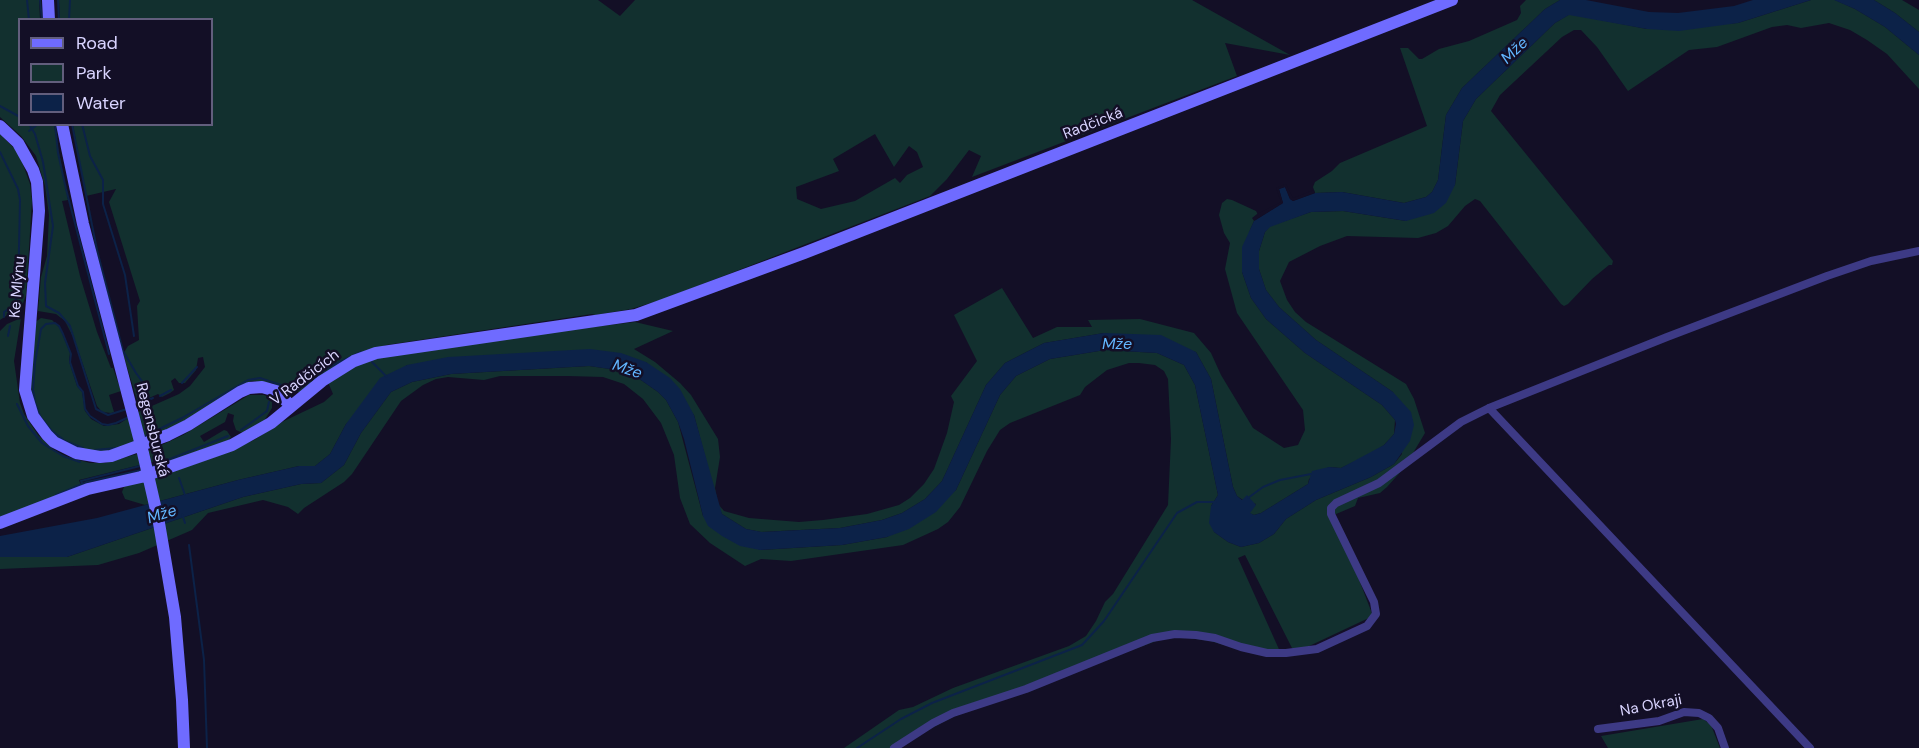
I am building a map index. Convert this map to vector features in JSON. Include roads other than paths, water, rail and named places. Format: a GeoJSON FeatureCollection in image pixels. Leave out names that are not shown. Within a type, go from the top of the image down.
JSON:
{"type":"FeatureCollection","features":[{"type":"Feature","properties":{"kind":"street"},"geometry":{"type":"LineString","coordinates":[[48,0],[49,18]]}},
{"type":"Feature","properties":{"kind":"street","name":"Radčická"},"geometry":{"type":"LineString","coordinates":[[746,275],[1452,0]]}},
{"type":"Feature","properties":{"kind":"street","name":"Ke Mlýnu"},"geometry":{"type":"LineString","coordinates":[[0,126],[18,143],[26,155],[38,189],[39,211],[26,390],[33,416],[54,442],[76,453],[100,457],[111,456],[168,435],[249,388],[270,389],[282,395],[291,406]]}},
{"type":"Feature","properties":{"kind":"street","name":"Regensburská"},"geometry":{"type":"LineString","coordinates":[[62,126],[83,224],[144,453],[159,524],[170,582],[180,666],[184,748]]}},
{"type":"Feature","properties":{"kind":"street"},"geometry":{"type":"LineString","coordinates":[[894,748],[933,723],[953,714],[1026,689],[1152,638],[1175,634],[1196,635],[1268,653],[1286,653],[1317,649],[1367,626],[1376,614],[1374,602],[1331,514],[1331,508],[1336,503],[1379,483],[1461,422],[1489,408],[1827,276],[1871,261],[1919,251]]}},
{"type":"Feature","properties":{"kind":"street","name":"V Radčicích"},"geometry":{"type":"LineString","coordinates":[[0,523],[88,489],[141,477],[213,453],[247,438],[271,423],[343,367],[376,353],[636,315],[746,275]]}},
{"type":"Feature","properties":{"kind":"street"},"geometry":{"type":"LineString","coordinates":[[1489,408],[1810,748]]}},
{"type":"Feature","properties":{"kind":"street","name":"Na Okraji"},"geometry":{"type":"LineString","coordinates":[[1598,729],[1659,721],[1684,712],[1699,713],[1709,718],[1718,728],[1725,748]]}},
{"type":"Feature","properties":{"kind":"water","name":"Mže"},"geometry":{"type":"Polygon","coordinates":[[[1560,0],[1586,0],[1649,12],[1678,13],[1734,6],[1753,0],[1811,0],[1738,23],[1679,31],[1647,29],[1569,15],[1555,23],[1476,99],[1463,121],[1455,185],[1446,203],[1434,213],[1406,221],[1343,211],[1311,212],[1270,227],[1265,232],[1259,251],[1259,269],[1266,290],[1279,307],[1316,340],[1393,392],[1411,412],[1414,425],[1410,441],[1394,464],[1371,477],[1316,500],[1286,519],[1274,534],[1259,543],[1241,547],[1228,542],[1214,532],[1209,523],[1211,506],[1218,495],[1195,385],[1184,365],[1157,353],[1105,350],[1050,359],[1016,376],[1000,395],[956,490],[936,512],[909,529],[887,537],[842,545],[760,550],[740,546],[722,536],[708,526],[703,516],[684,439],[666,400],[638,378],[617,370],[589,366],[451,374],[412,382],[391,392],[361,433],[344,465],[321,483],[301,484],[243,497],[67,557],[0,557],[0,536],[97,518],[299,466],[315,466],[330,454],[346,424],[380,378],[407,365],[448,357],[590,349],[621,353],[646,362],[670,378],[680,389],[694,415],[722,514],[746,529],[762,532],[840,528],[882,520],[902,513],[925,499],[942,481],[986,385],[1005,363],[1044,343],[1104,333],[1161,335],[1196,352],[1211,379],[1233,487],[1237,496],[1242,500],[1247,495],[1256,505],[1250,513],[1254,515],[1261,513],[1308,484],[1312,471],[1329,467],[1341,468],[1384,445],[1394,434],[1396,424],[1382,405],[1305,353],[1266,319],[1251,298],[1242,272],[1242,247],[1254,221],[1283,203],[1279,189],[1285,187],[1293,201],[1315,193],[1342,192],[1404,203],[1426,197],[1432,192],[1438,180],[1446,115],[1462,88],[1545,9],[1560,0]]]}},
{"type":"Feature","properties":{"kind":"water"},"geometry":{"type":"Polygon","coordinates":[[[1834,0],[1874,0],[1895,13],[1919,32],[1919,55],[1885,27],[1855,9],[1834,0]]]}},
{"type":"Feature","properties":{"kind":"waterway"},"geometry":{"type":"LineString","coordinates":[[27,0],[29,18]]}},
{"type":"Feature","properties":{"kind":"waterway"},"geometry":{"type":"LineString","coordinates":[[40,0],[42,18]]}},
{"type":"Feature","properties":{"kind":"waterway"},"geometry":{"type":"LineString","coordinates":[[58,0],[59,18]]}},
{"type":"Feature","properties":{"kind":"waterway"},"geometry":{"type":"LineString","coordinates":[[69,18],[70,0]]}},
{"type":"Feature","properties":{"kind":"waterway"},"geometry":{"type":"LineString","coordinates":[[0,106],[18,116]]}},
{"type":"Feature","properties":{"kind":"waterway"},"geometry":{"type":"LineString","coordinates":[[30,126],[35,134],[43,162],[53,226],[45,283],[46,306],[59,313],[70,326],[96,409],[108,415],[127,409]]}},
{"type":"Feature","properties":{"kind":"waterway"},"geometry":{"type":"LineString","coordinates":[[29,131],[35,126]]}},
{"type":"Feature","properties":{"kind":"waterway"},"geometry":{"type":"LineString","coordinates":[[55,126],[58,153],[66,189],[109,354]]}},
{"type":"Feature","properties":{"kind":"waterway"},"geometry":{"type":"LineString","coordinates":[[72,126],[97,250],[123,351],[144,384],[149,400]]}},
{"type":"Feature","properties":{"kind":"waterway"},"geometry":{"type":"LineString","coordinates":[[82,126],[90,156],[103,180],[103,204],[125,275],[134,336]]}},
{"type":"Feature","properties":{"kind":"waterway"},"geometry":{"type":"LineString","coordinates":[[0,152],[18,189],[20,200],[18,294],[14,305],[4,312],[4,317]]}},
{"type":"Feature","properties":{"kind":"waterway"},"geometry":{"type":"LineString","coordinates":[[83,448],[65,441],[52,431],[40,416],[35,402],[33,390],[35,362],[41,329],[46,324],[55,323],[63,334],[71,354],[70,362],[78,386],[83,392],[85,409],[90,416],[108,425],[129,417]]}},
{"type":"Feature","properties":{"kind":"waterway"},"geometry":{"type":"LineString","coordinates":[[8,336],[10,326]]}},
{"type":"Feature","properties":{"kind":"waterway"},"geometry":{"type":"LineString","coordinates":[[143,437],[182,418],[248,380],[260,378],[299,389],[329,367],[361,352]]}},
{"type":"Feature","properties":{"kind":"waterway"},"geometry":{"type":"LineString","coordinates":[[372,362],[387,377]]}},
{"type":"Feature","properties":{"kind":"waterway"},"geometry":{"type":"LineString","coordinates":[[182,383],[197,367]]}},
{"type":"Feature","properties":{"kind":"waterway"},"geometry":{"type":"LineString","coordinates":[[160,396],[171,390]]}},
{"type":"Feature","properties":{"kind":"waterway"},"geometry":{"type":"LineString","coordinates":[[135,406],[153,398]]}},
{"type":"Feature","properties":{"kind":"waterway"},"geometry":{"type":"LineString","coordinates":[[241,430],[267,411],[269,402]]}},
{"type":"Feature","properties":{"kind":"waterway"},"geometry":{"type":"LineString","coordinates":[[17,404],[28,426],[42,443],[63,456],[80,462]]}},
{"type":"Feature","properties":{"kind":"waterway"},"geometry":{"type":"LineString","coordinates":[[150,467],[228,436]]}},
{"type":"Feature","properties":{"kind":"waterway"},"geometry":{"type":"LineString","coordinates":[[95,450],[116,448]]}},
{"type":"Feature","properties":{"kind":"waterway"},"geometry":{"type":"LineString","coordinates":[[82,483],[81,481],[140,466]]}},
{"type":"Feature","properties":{"kind":"waterway"},"geometry":{"type":"LineString","coordinates":[[56,495],[87,482],[142,470]]}},
{"type":"Feature","properties":{"kind":"waterway"},"geometry":{"type":"LineString","coordinates":[[1248,498],[1263,487],[1280,480],[1311,474]]}},
{"type":"Feature","properties":{"kind":"waterway"},"geometry":{"type":"LineString","coordinates":[[179,478],[185,495]]}},
{"type":"Feature","properties":{"kind":"waterway"},"geometry":{"type":"LineString","coordinates":[[857,748],[901,719],[932,703],[1082,645],[1104,621],[1177,513],[1197,502],[1216,502]]}},
{"type":"Feature","properties":{"kind":"waterway","name":"Mže"},"geometry":{"type":"LineString","coordinates":[[182,514],[185,523]]}},
{"type":"Feature","properties":{"kind":"waterway"},"geometry":{"type":"LineString","coordinates":[[189,545],[204,660],[207,748]]}}]}
